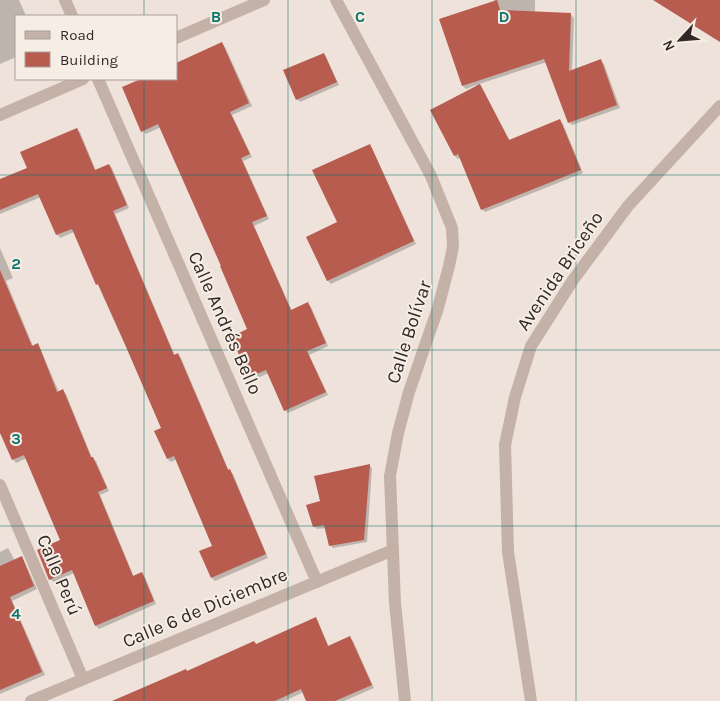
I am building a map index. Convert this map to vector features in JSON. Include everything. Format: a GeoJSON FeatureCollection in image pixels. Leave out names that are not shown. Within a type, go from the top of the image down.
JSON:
{"type":"FeatureCollection","features":[{"type":"Feature","properties":{"kind":"street"},"geometry":{"type":"LineString","coordinates":[[65,0],[72,15]]}},
{"type":"Feature","properties":{"kind":"street"},"geometry":{"type":"LineString","coordinates":[[178,37],[264,0]]}},
{"type":"Feature","properties":{"kind":"street","name":"Calle Bolívar"},"geometry":{"type":"LineString","coordinates":[[336,0],[431,176],[452,228],[453,246],[449,266],[438,308],[409,392],[390,476],[395,602],[405,701]]}},
{"type":"Feature","properties":{"kind":"street"},"geometry":{"type":"LineString","coordinates":[[0,115],[81,80]]}},
{"type":"Feature","properties":{"kind":"street","name":"Calle Andrés Bello"},"geometry":{"type":"LineString","coordinates":[[98,80],[317,582]]}},
{"type":"Feature","properties":{"kind":"street","name":"Avenida Briceño"},"geometry":{"type":"LineString","coordinates":[[531,701],[508,552],[505,445],[515,397],[531,346],[573,280],[628,206],[720,106]]}},
{"type":"Feature","properties":{"kind":"street","name":"Calle Perú"},"geometry":{"type":"LineString","coordinates":[[0,485],[83,679]]}},
{"type":"Feature","properties":{"kind":"street","name":"Calle 6 de Diciembre"},"geometry":{"type":"LineString","coordinates":[[31,701],[393,550]]}},
{"type":"Feature","properties":{"kind":"building"},"geometry":{"type":"Polygon","coordinates":[[[497,0],[500,10],[571,13],[569,71],[601,59],[617,105],[568,123],[544,59],[462,86],[439,19],[497,0]]]}},
{"type":"Feature","properties":{"kind":"building"},"geometry":{"type":"Polygon","coordinates":[[[653,0],[720,0],[720,42],[653,0]]]}},
{"type":"Feature","properties":{"kind":"building"},"geometry":{"type":"Polygon","coordinates":[[[222,42],[249,103],[230,112],[250,154],[241,158],[267,216],[252,222],[291,310],[308,302],[326,343],[307,351],[326,392],[284,411],[266,370],[249,377],[231,337],[247,329],[221,266],[158,124],[141,132],[122,87],[139,80],[178,80],[178,62],[222,42]]]}},
{"type":"Feature","properties":{"kind":"building"},"geometry":{"type":"Polygon","coordinates":[[[324,53],[337,82],[296,100],[283,70],[324,53]]]}},
{"type":"Feature","properties":{"kind":"building"},"geometry":{"type":"Polygon","coordinates":[[[480,84],[509,140],[560,119],[581,170],[481,210],[458,154],[454,156],[430,110],[480,84]]]}},
{"type":"Feature","properties":{"kind":"building"},"geometry":{"type":"Polygon","coordinates":[[[77,128],[95,170],[109,164],[127,205],[113,211],[174,355],[178,353],[266,554],[211,578],[199,551],[212,546],[174,456],[167,459],[154,431],[161,428],[72,229],[56,235],[38,194],[0,210],[0,179],[27,168],[20,152],[77,128]]]}},
{"type":"Feature","properties":{"kind":"building"},"geometry":{"type":"Polygon","coordinates":[[[370,144],[414,241],[327,281],[306,237],[337,222],[312,170],[370,144]]]}},
{"type":"Feature","properties":{"kind":"building"},"geometry":{"type":"Polygon","coordinates":[[[0,270],[32,346],[38,343],[57,392],[63,389],[91,457],[93,457],[107,488],[98,492],[133,576],[142,572],[154,601],[95,626],[72,570],[49,580],[37,550],[60,540],[24,455],[12,460],[0,433],[0,270]]]}},
{"type":"Feature","properties":{"kind":"building"},"geometry":{"type":"Polygon","coordinates":[[[370,464],[364,540],[329,546],[324,525],[313,527],[306,505],[320,501],[314,476],[370,464]]]}},
{"type":"Feature","properties":{"kind":"building"},"geometry":{"type":"Polygon","coordinates":[[[22,556],[34,586],[10,597],[42,672],[0,690],[0,566],[22,556]]]}},
{"type":"Feature","properties":{"kind":"building"},"geometry":{"type":"Polygon","coordinates":[[[316,617],[328,646],[350,636],[372,685],[335,701],[306,701],[301,689],[275,701],[112,701],[186,669],[187,671],[254,641],[256,644],[316,617]]]}}]}
